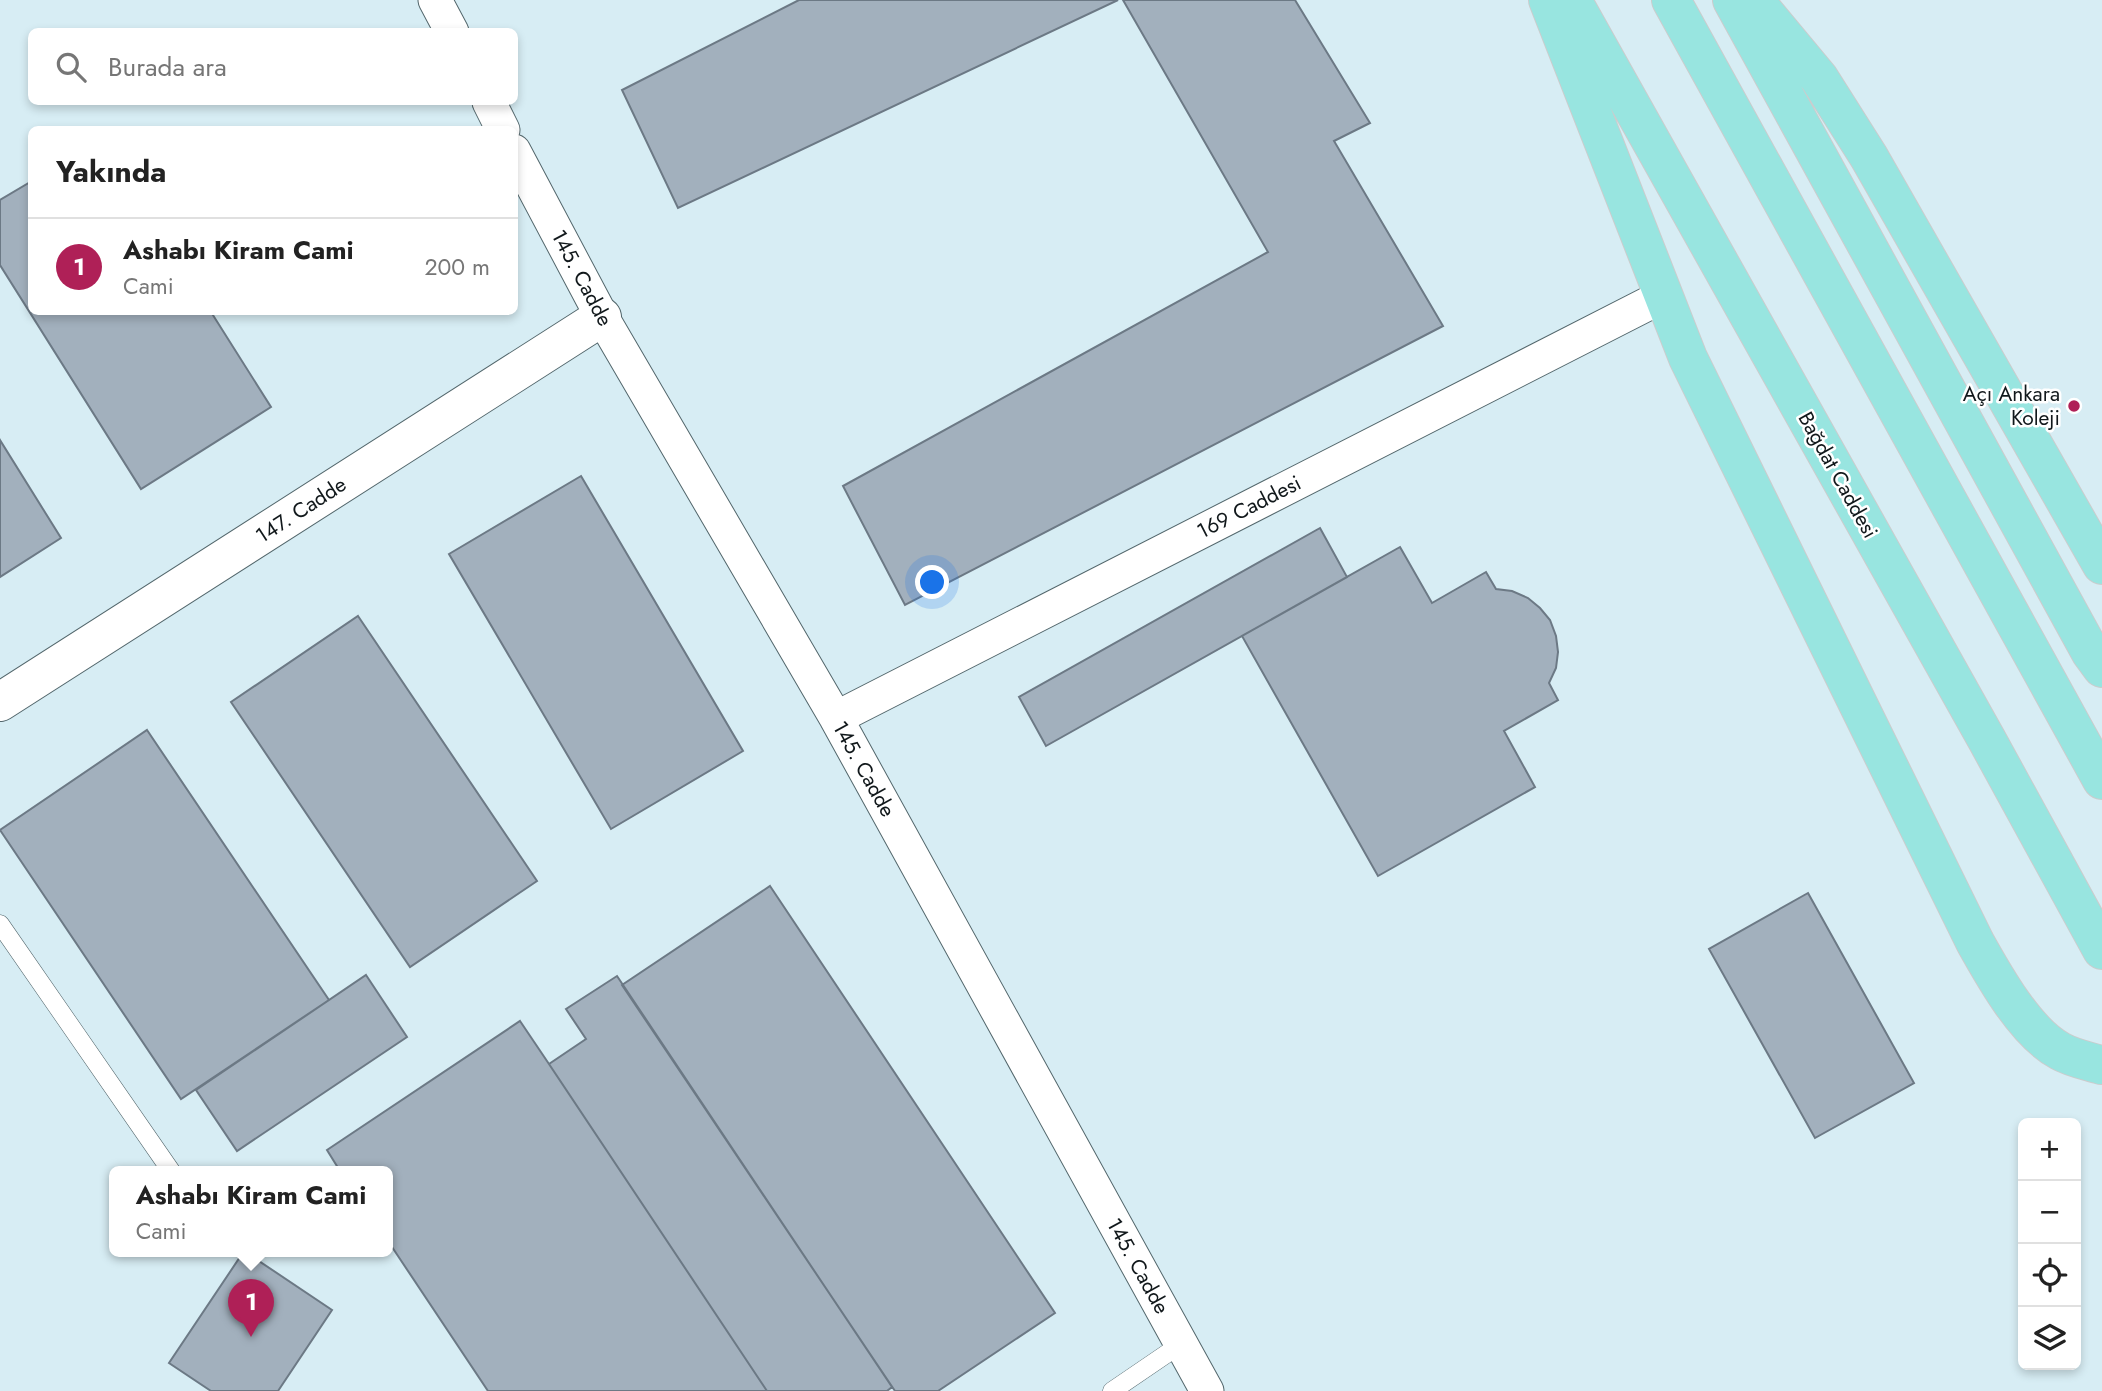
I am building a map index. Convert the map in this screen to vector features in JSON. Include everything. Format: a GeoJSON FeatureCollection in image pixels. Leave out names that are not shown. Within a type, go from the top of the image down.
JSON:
{"type":"FeatureCollection","features":[{"type":"Feature","properties":{"kind":"main road"},"geometry":{"type":"LineString","coordinates":[[1548,0],[1688,358],[1975,942],[2003,992],[2026,1020],[2060,1051],[2101,1065]]}},
{"type":"Feature","properties":{"kind":"main road","name":"Bağdat Caddesi"},"geometry":{"type":"LineString","coordinates":[[1572,0],[2102,950]]}},
{"type":"Feature","properties":{"kind":"main road"},"geometry":{"type":"LineString","coordinates":[[1671,0],[2102,780]]}},
{"type":"Feature","properties":{"kind":"main road"},"geometry":{"type":"LineString","coordinates":[[1732,0],[2091,653],[2102,668]]}},
{"type":"Feature","properties":{"kind":"main road"},"geometry":{"type":"LineString","coordinates":[[1754,0],[1819,78],[1869,157],[2102,565]]}},
{"type":"Feature","properties":{"kind":"street"},"geometry":{"type":"LineString","coordinates":[[435,0],[450,28]]}},
{"type":"Feature","properties":{"kind":"street"},"geometry":{"type":"LineString","coordinates":[[490,105],[501,126]]}},
{"type":"Feature","properties":{"kind":"street","name":"145. Cadde"},"geometry":{"type":"LineString","coordinates":[[518,159],[602,317],[836,718],[1207,1391]]}},
{"type":"Feature","properties":{"kind":"street","name":"169 Caddesi"},"geometry":{"type":"LineString","coordinates":[[836,718],[1663,296]]}},
{"type":"Feature","properties":{"kind":"street","name":"147. Cadde"},"geometry":{"type":"LineString","coordinates":[[0,702],[602,317]]}},
{"type":"Feature","properties":{"kind":"lane"},"geometry":{"type":"LineString","coordinates":[[0,924],[168,1166]]}},
{"type":"Feature","properties":{"kind":"lane"},"geometry":{"type":"LineString","coordinates":[[1112,1391],[1181,1345]]}},
{"type":"Feature","properties":{"kind":"building"},"geometry":{"type":"Polygon","coordinates":[[[799,0],[1118,0],[678,208],[622,90],[799,0]]]}},
{"type":"Feature","properties":{"kind":"building"},"geometry":{"type":"Polygon","coordinates":[[[1123,0],[1295,0],[1370,123],[1334,141],[1443,326],[905,605],[843,486],[1268,252],[1123,0]]]}},
{"type":"Feature","properties":{"kind":"building"},"geometry":{"type":"Polygon","coordinates":[[[28,183],[28,309],[0,265],[0,200],[28,183]]]}},
{"type":"Feature","properties":{"kind":"building"},"geometry":{"type":"Polygon","coordinates":[[[31,315],[213,315],[271,407],[141,489],[31,315]]]}},
{"type":"Feature","properties":{"kind":"building"},"geometry":{"type":"Polygon","coordinates":[[[0,440],[61,538],[0,577],[0,440]]]}},
{"type":"Feature","properties":{"kind":"building"},"geometry":{"type":"Polygon","coordinates":[[[581,476],[743,751],[611,829],[449,554],[581,476]]]}},
{"type":"Feature","properties":{"kind":"building"},"geometry":{"type":"Polygon","coordinates":[[[1320,528],[1347,577],[1046,746],[1019,697],[1320,528]]]}},
{"type":"Feature","properties":{"kind":"building"},"geometry":{"type":"Polygon","coordinates":[[[1400,547],[1432,603],[1486,572],[1496,589],[1512,591],[1528,598],[1540,608],[1550,620],[1556,636],[1556,668],[1549,683],[1558,700],[1504,731],[1535,787],[1378,876],[1242,636],[1400,547]]]}},
{"type":"Feature","properties":{"kind":"building"},"geometry":{"type":"Polygon","coordinates":[[[358,616],[537,881],[410,967],[231,702],[358,616]]]}},
{"type":"Feature","properties":{"kind":"building"},"geometry":{"type":"Polygon","coordinates":[[[147,730],[329,1000],[181,1099],[0,830],[147,730]]]}},
{"type":"Feature","properties":{"kind":"building"},"geometry":{"type":"Polygon","coordinates":[[[770,886],[1055,1313],[938,1391],[895,1391],[622,985],[770,886]]]}},
{"type":"Feature","properties":{"kind":"building"},"geometry":{"type":"Polygon","coordinates":[[[1808,893],[1914,1083],[1815,1138],[1709,949],[1808,893]]]}},
{"type":"Feature","properties":{"kind":"building"},"geometry":{"type":"Polygon","coordinates":[[[366,975],[407,1037],[237,1151],[196,1090],[366,975]]]}},
{"type":"Feature","properties":{"kind":"building"},"geometry":{"type":"Polygon","coordinates":[[[617,976],[892,1387],[887,1391],[767,1391],[549,1064],[586,1039],[566,1009],[617,976]]]}},
{"type":"Feature","properties":{"kind":"building"},"geometry":{"type":"Polygon","coordinates":[[[520,1021],[767,1391],[488,1391],[393,1248],[393,1166],[337,1166],[327,1150],[520,1021]]]}},
{"type":"Feature","properties":{"kind":"building"},"geometry":{"type":"Polygon","coordinates":[[[240,1257],[253,1257],[332,1310],[278,1391],[211,1391],[169,1363],[240,1257]]]}},
{"type":"Feature","properties":{"kind":"place","name":"Açı Ankara Koleji"},"geometry":{"type":"Point","coordinates":[2074,406]}},
{"type":"Feature","properties":{"kind":"place","name":"Ashabı Kiram Cami"},"geometry":{"type":"Point","coordinates":[251,1337]}}]}
